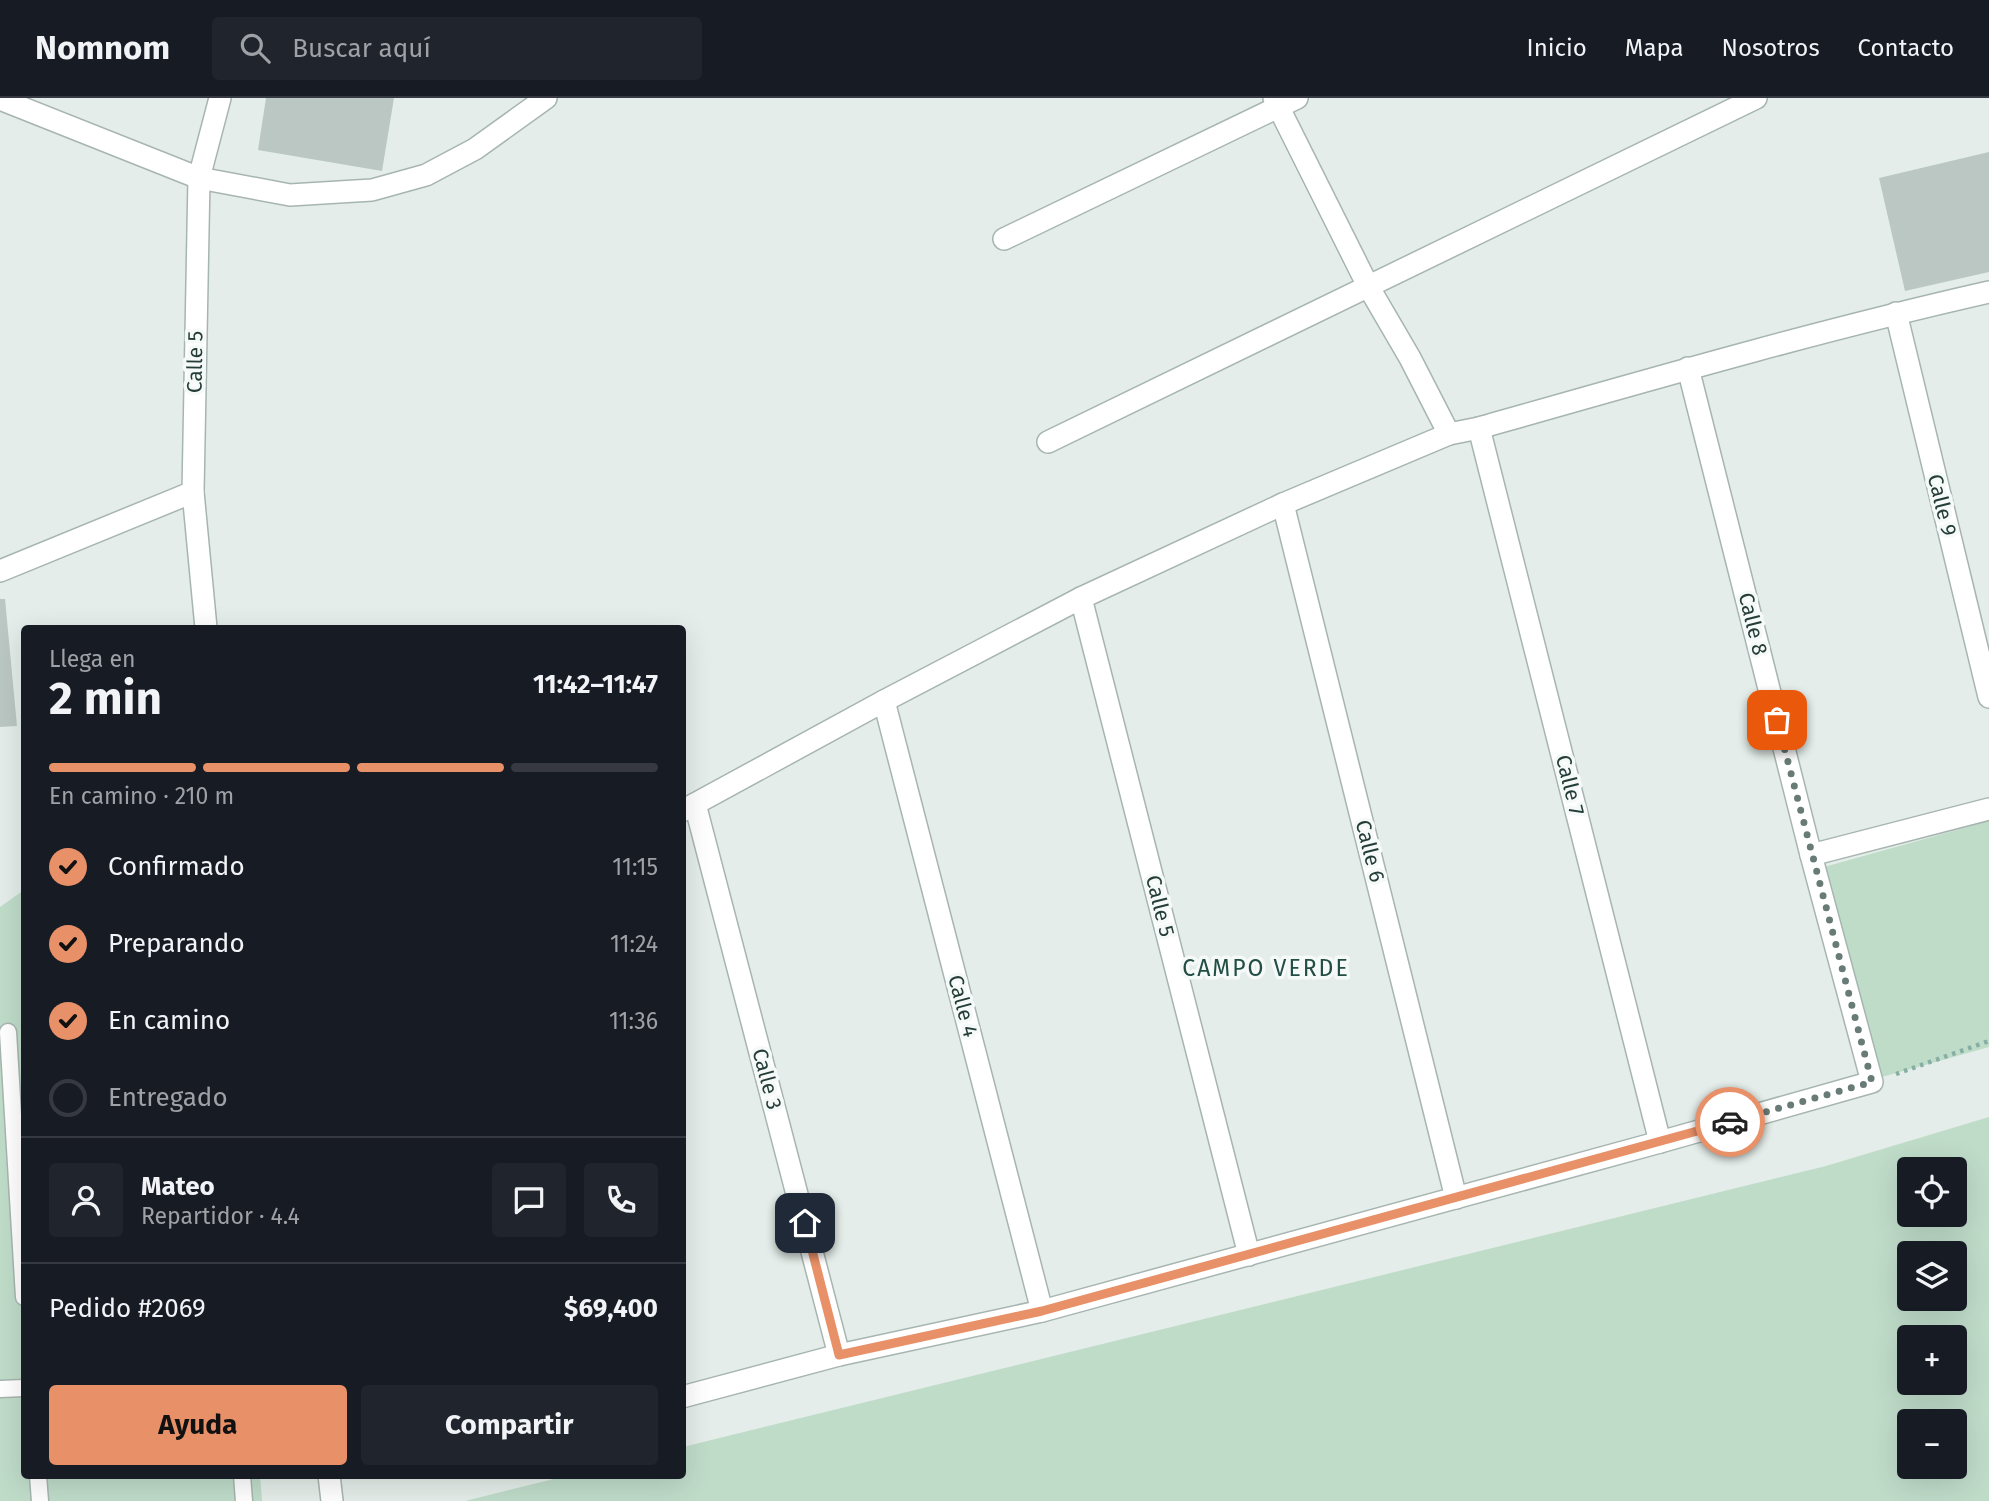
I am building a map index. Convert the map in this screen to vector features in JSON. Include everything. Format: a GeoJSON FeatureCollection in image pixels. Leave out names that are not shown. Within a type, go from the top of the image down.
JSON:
{"type":"FeatureCollection","features":[{"type":"Feature","properties":{"kind":"street","name":"Calle 5"},"geometry":{"type":"LineString","coordinates":[[206,625],[193,492],[199,178],[220,98]]}},
{"type":"Feature","properties":{"kind":"street"},"geometry":{"type":"LineString","coordinates":[[0,99],[199,178],[290,195],[373,190],[426,175],[475,149],[546,98]]}},
{"type":"Feature","properties":{"kind":"street"},"geometry":{"type":"LineString","coordinates":[[1048,442],[1756,98]]}},
{"type":"Feature","properties":{"kind":"street"},"geometry":{"type":"LineString","coordinates":[[1004,239],[1284,101],[1368,286],[1410,358],[1449,434]]}},
{"type":"Feature","properties":{"kind":"street"},"geometry":{"type":"LineString","coordinates":[[689,807],[1081,598],[1283,504],[1449,434],[1896,313],[1989,292]]}},
{"type":"Feature","properties":{"kind":"street","name":"Calle 9"},"geometry":{"type":"LineString","coordinates":[[1896,313],[1989,697]]}},
{"type":"Feature","properties":{"kind":"street","name":"Calle 8"},"geometry":{"type":"LineString","coordinates":[[1688,368],[1811,855],[1872,1082]]}},
{"type":"Feature","properties":{"kind":"street","name":"Calle 7"},"geometry":{"type":"LineString","coordinates":[[1479,428],[1660,1142]]}},
{"type":"Feature","properties":{"kind":"street"},"geometry":{"type":"LineString","coordinates":[[0,571],[193,492]]}},
{"type":"Feature","properties":{"kind":"street","name":"Calle 6"},"geometry":{"type":"LineString","coordinates":[[1283,504],[1456,1198]]}},
{"type":"Feature","properties":{"kind":"street","name":"Calle 5"},"geometry":{"type":"LineString","coordinates":[[1081,598],[1249,1255]]}},
{"type":"Feature","properties":{"kind":"street","name":"Calle 4"},"geometry":{"type":"LineString","coordinates":[[884,701],[1042,1311]]}},
{"type":"Feature","properties":{"kind":"street","name":"Calle 3"},"geometry":{"type":"LineString","coordinates":[[689,807],[839,1355]]}},
{"type":"Feature","properties":{"kind":"street"},"geometry":{"type":"LineString","coordinates":[[1811,855],[1989,809]]}},
{"type":"Feature","properties":{"kind":"street"},"geometry":{"type":"LineString","coordinates":[[686,1396],[839,1355],[1042,1311],[1872,1082]]}},
{"type":"Feature","properties":{"kind":"street"},"geometry":{"type":"LineString","coordinates":[[329,1479],[332,1501]]}},
{"type":"Feature","properties":{"kind":"lane"},"geometry":{"type":"LineString","coordinates":[[8,1032],[21,1247]]}},
{"type":"Feature","properties":{"kind":"lane"},"geometry":{"type":"LineString","coordinates":[[0,1390],[21,1388]]}},
{"type":"Feature","properties":{"kind":"lane"},"geometry":{"type":"LineString","coordinates":[[38,1479],[40,1501]]}},
{"type":"Feature","properties":{"kind":"lane"},"geometry":{"type":"LineString","coordinates":[[242,1479],[244,1501]]}},
{"type":"Feature","properties":{"kind":"path"},"geometry":{"type":"LineString","coordinates":[[1872,1082],[1989,1041]]}},
{"type":"Feature","properties":{"kind":"green space"},"geometry":{"type":"Polygon","coordinates":[[[1989,821],[1989,1047],[1882,1077],[1824,867],[1989,821]]]}},
{"type":"Feature","properties":{"kind":"green space"},"geometry":{"type":"Polygon","coordinates":[[[21,892],[21,1479],[260,1479],[262,1501],[0,1501],[0,907],[21,892]]]}},
{"type":"Feature","properties":{"kind":"green space"},"geometry":{"type":"Polygon","coordinates":[[[1989,1117],[1989,1501],[465,1501],[554,1479],[686,1479],[686,1446],[1826,1166],[1989,1117]]]}},
{"type":"Feature","properties":{"kind":"building"},"geometry":{"type":"Polygon","coordinates":[[[266,98],[394,98],[382,171],[258,150],[266,98]]]}},
{"type":"Feature","properties":{"kind":"building"},"geometry":{"type":"Polygon","coordinates":[[[1989,152],[1989,272],[1905,291],[1879,178],[1989,152]]]}},
{"type":"Feature","properties":{"kind":"building"},"geometry":{"type":"Polygon","coordinates":[[[0,599],[5,599],[17,726],[0,727],[0,599]]]}},
{"type":"Feature","properties":{"kind":"way so far"},"geometry":{"type":"LineString","coordinates":[[1730,1122],[1872,1082],[1777,720]]}},
{"type":"Feature","properties":{"kind":"district","name":"CAMPO VERDE"},"geometry":{"type":"Point","coordinates":[1266,968]}},
{"type":"Feature","properties":{"kind":"route"},"geometry":{"type":"LineString","coordinates":[[805,1223],[839,1355],[1042,1311],[1730,1122]]}}]}
